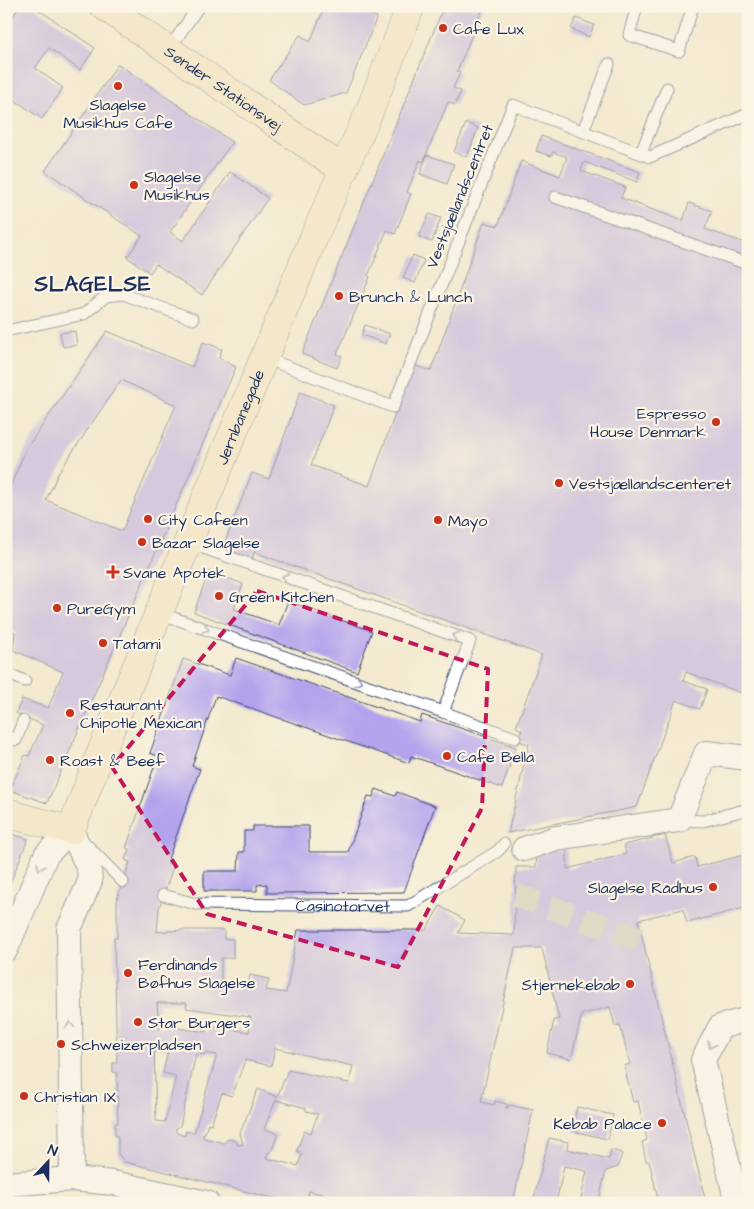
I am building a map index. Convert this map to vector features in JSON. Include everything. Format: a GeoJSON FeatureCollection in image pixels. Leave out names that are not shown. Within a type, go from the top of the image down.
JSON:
{"type":"FeatureCollection","features":[{"type":"Feature","properties":{"kind":"street","name":"Sønder Stationsvej"},"geometry":{"type":"LineString","coordinates":[[104,6],[344,170]]}},
{"type":"Feature","properties":{"kind":"street","name":"Jernbanegade"},"geometry":{"type":"LineString","coordinates":[[71,830],[314,237],[369,112],[411,6]]}},
{"type":"Feature","properties":{"kind":"street"},"geometry":{"type":"LineString","coordinates":[[679,820],[706,753],[748,758]]}},
{"type":"Feature","properties":{"kind":"street"},"geometry":{"type":"LineString","coordinates":[[6,811],[20,817],[71,830],[90,869],[90,881],[69,928],[72,1179]]}},
{"type":"Feature","properties":{"kind":"street","name":"Casinotorvet"},"geometry":{"type":"LineString","coordinates":[[514,847],[556,838],[679,820]]}},
{"type":"Feature","properties":{"kind":"street"},"geometry":{"type":"LineString","coordinates":[[6,949],[46,855],[71,830]]}},
{"type":"Feature","properties":{"kind":"street"},"geometry":{"type":"LineString","coordinates":[[737,1203],[703,1060],[720,1028],[748,1019]]}},
{"type":"Feature","properties":{"kind":"street"},"geometry":{"type":"LineString","coordinates":[[6,1184],[72,1179],[114,1183],[207,1203]]}},
{"type":"Feature","properties":{"kind":"lane"},"geometry":{"type":"LineString","coordinates":[[169,50],[199,6]]}},
{"type":"Feature","properties":{"kind":"lane"},"geometry":{"type":"LineString","coordinates":[[637,6],[629,35],[678,51],[694,6]]}},
{"type":"Feature","properties":{"kind":"lane"},"geometry":{"type":"LineString","coordinates":[[583,131],[608,64]]}},
{"type":"Feature","properties":{"kind":"lane"},"geometry":{"type":"LineString","coordinates":[[641,153],[666,88]]}},
{"type":"Feature","properties":{"kind":"lane","name":"Vestsjællandscentret"},"geometry":{"type":"LineString","coordinates":[[265,358],[393,408],[513,105],[650,157],[748,114]]}},
{"type":"Feature","properties":{"kind":"lane"},"geometry":{"type":"LineString","coordinates":[[555,197],[748,264]]}},
{"type":"Feature","properties":{"kind":"lane"},"geometry":{"type":"LineString","coordinates":[[6,331],[84,314],[106,296],[123,294],[193,319]]}},
{"type":"Feature","properties":{"kind":"lane"},"geometry":{"type":"LineString","coordinates":[[189,543],[470,641],[443,712]]}},
{"type":"Feature","properties":{"kind":"lane"},"geometry":{"type":"LineString","coordinates":[[160,613],[515,738]]}},
{"type":"Feature","properties":{"kind":"lane"},"geometry":{"type":"LineString","coordinates":[[6,673],[24,681]]}},
{"type":"Feature","properties":{"kind":"lane"},"geometry":{"type":"LineString","coordinates":[[6,736],[16,740],[23,721]]}},
{"type":"Feature","properties":{"kind":"lane"},"geometry":{"type":"LineString","coordinates":[[679,820],[703,821],[748,809]]}},
{"type":"Feature","properties":{"kind":"lane"},"geometry":{"type":"LineString","coordinates":[[71,830],[123,882]]}},
{"type":"Feature","properties":{"kind":"lane","name":"Casinotorvet"},"geometry":{"type":"LineString","coordinates":[[164,895],[196,904],[408,906],[498,851],[514,847]]}},
{"type":"Feature","properties":{"kind":"highlighted area"},"geometry":{"type":"Polygon","coordinates":[[[257,591],[488,669],[482,808],[398,967],[207,914],[112,767],[257,591]]]}},
{"type":"Feature","properties":{"kind":"building"},"geometry":{"type":"Polygon","coordinates":[[[20,6],[33,6],[95,48],[80,70],[49,48],[35,68],[63,88],[42,119],[6,94],[6,27],[20,6]]]}},
{"type":"Feature","properties":{"kind":"building"},"geometry":{"type":"Polygon","coordinates":[[[325,6],[352,6],[377,17],[346,93],[304,105],[269,80],[300,35],[310,42],[325,6]]]}},
{"type":"Feature","properties":{"kind":"building"},"geometry":{"type":"Polygon","coordinates":[[[444,6],[484,6],[457,71],[460,73],[453,88],[461,91],[455,105],[448,102],[423,162],[420,160],[407,192],[411,194],[395,234],[387,230],[368,276],[370,277],[337,354],[342,356],[337,368],[302,354],[444,6]]]}},
{"type":"Feature","properties":{"kind":"building"},"geometry":{"type":"Polygon","coordinates":[[[576,18],[594,25],[589,37],[571,29],[576,18]]]}},
{"type":"Feature","properties":{"kind":"building","name":"Slagelse Musikhus"},"geometry":{"type":"Polygon","coordinates":[[[118,64],[232,142],[170,232],[183,241],[230,172],[268,198],[202,295],[156,264],[150,273],[127,257],[142,236],[45,171],[118,64]]]}},
{"type":"Feature","properties":{"kind":"building"},"geometry":{"type":"Polygon","coordinates":[[[466,123],[478,128],[467,157],[454,152],[466,123]]]}},
{"type":"Feature","properties":{"kind":"building","name":"Vestsjællandscenteret"},"geometry":{"type":"Polygon","coordinates":[[[541,136],[640,172],[637,182],[584,162],[581,171],[625,187],[621,198],[683,221],[689,203],[712,211],[705,229],[748,244],[748,684],[744,694],[686,672],[683,681],[707,689],[700,709],[676,700],[637,807],[508,833],[529,744],[518,741],[522,730],[516,727],[542,655],[254,552],[252,560],[222,550],[252,473],[269,479],[300,392],[334,405],[311,465],[369,486],[413,365],[431,371],[484,222],[498,226],[521,161],[560,176],[567,157],[553,152],[551,156],[536,151],[541,136]]]}},
{"type":"Feature","properties":{"kind":"building"},"geometry":{"type":"Polygon","coordinates":[[[427,155],[454,164],[447,184],[420,174],[427,155]]]}},
{"type":"Feature","properties":{"kind":"building"},"geometry":{"type":"Polygon","coordinates":[[[429,214],[441,218],[432,242],[419,237],[429,214]]]}},
{"type":"Feature","properties":{"kind":"building"},"geometry":{"type":"Polygon","coordinates":[[[413,255],[424,260],[415,283],[403,278],[413,255]]]}},
{"type":"Feature","properties":{"kind":"building"},"geometry":{"type":"Polygon","coordinates":[[[365,325],[390,334],[386,344],[362,335],[365,325]]]}},
{"type":"Feature","properties":{"kind":"building"},"geometry":{"type":"Polygon","coordinates":[[[75,331],[77,345],[63,347],[60,333],[75,331]]]}},
{"type":"Feature","properties":{"kind":"building"},"geometry":{"type":"Polygon","coordinates":[[[107,331],[192,367],[203,342],[222,349],[219,358],[236,367],[47,803],[10,790],[25,755],[29,756],[43,725],[16,713],[22,699],[48,708],[63,672],[13,650],[15,632],[6,628],[6,497],[26,449],[107,331]],[[121,380],[59,472],[46,500],[122,531],[176,405],[121,380]]]}},
{"type":"Feature","properties":{"kind":"building"},"geometry":{"type":"Polygon","coordinates":[[[209,571],[243,584],[234,609],[279,625],[288,601],[372,631],[357,672],[194,612],[209,571]]]}},
{"type":"Feature","properties":{"kind":"building"},"geometry":{"type":"Polygon","coordinates":[[[236,658],[420,722],[422,715],[516,747],[502,788],[411,756],[409,763],[216,696],[192,766],[200,769],[167,862],[174,864],[159,908],[157,932],[224,930],[224,939],[233,939],[233,958],[221,958],[221,984],[247,988],[250,975],[269,979],[266,990],[286,993],[298,930],[426,930],[440,906],[465,920],[458,933],[514,935],[516,867],[536,867],[537,851],[567,850],[567,869],[626,854],[624,845],[665,835],[673,863],[695,857],[697,867],[748,854],[748,907],[687,923],[683,909],[638,920],[706,1203],[659,1203],[649,1161],[646,1161],[642,1142],[647,1140],[638,1101],[633,1102],[624,1066],[630,1064],[620,1025],[615,1026],[610,1007],[582,1014],[571,1059],[547,1053],[554,1020],[559,1019],[542,948],[515,948],[481,1102],[494,1105],[495,1101],[507,1104],[506,1108],[509,1105],[533,1110],[513,1203],[357,1203],[309,1191],[306,1203],[293,1203],[125,1162],[118,1154],[118,1136],[115,1136],[115,1123],[118,1123],[117,1073],[113,1072],[113,1063],[117,1063],[114,938],[117,938],[117,899],[130,862],[125,860],[129,849],[126,848],[158,756],[150,753],[183,659],[230,675],[236,658]],[[157,1003],[159,1028],[161,1029],[161,1026],[207,1032],[208,1026],[249,1032],[251,1017],[186,1008],[187,1003],[157,1003]],[[154,1048],[156,1121],[165,1122],[176,1076],[163,1073],[168,1050],[154,1048]],[[275,1048],[271,1066],[245,1060],[232,1096],[222,1093],[211,1124],[208,1123],[205,1133],[202,1134],[204,1138],[224,1143],[228,1139],[236,1141],[238,1145],[243,1144],[240,1133],[258,1089],[277,1097],[288,1070],[349,1083],[353,1066],[275,1048]],[[205,1053],[205,1055],[196,1054],[180,1126],[175,1129],[177,1133],[185,1136],[186,1131],[194,1133],[217,1055],[205,1053]],[[276,1100],[264,1129],[278,1134],[271,1152],[268,1153],[266,1158],[298,1166],[302,1153],[297,1151],[304,1131],[311,1133],[318,1114],[306,1111],[306,1108],[276,1100]]]}},
{"type":"Feature","properties":{"kind":"building"},"geometry":{"type":"Polygon","coordinates":[[[376,789],[395,796],[397,792],[435,806],[404,892],[267,893],[267,884],[257,885],[257,891],[204,891],[204,871],[238,871],[239,852],[244,852],[244,831],[253,831],[253,826],[309,826],[309,852],[348,852],[368,796],[373,797],[376,789]]]}},
{"type":"Feature","properties":{"kind":"building"},"geometry":{"type":"Polygon","coordinates":[[[6,832],[28,839],[6,893],[6,832]]]}},
{"type":"Feature","properties":{"kind":"building"},"geometry":{"type":"Polygon","coordinates":[[[577,1107],[613,1115],[608,1139],[572,1131],[577,1107]]]}},
{"type":"Feature","properties":{"kind":"building"},"geometry":{"type":"Polygon","coordinates":[[[549,1138],[568,1142],[567,1149],[609,1159],[611,1150],[622,1153],[618,1167],[606,1171],[598,1203],[580,1203],[587,1171],[564,1166],[556,1203],[539,1203],[540,1199],[534,1198],[549,1138]]]}},
{"type":"Feature","properties":{"kind":"building"},"geometry":{"type":"Polygon","coordinates":[[[106,1200],[115,1203],[76,1203],[76,1201],[106,1200]]]}},
{"type":"Feature","properties":{"kind":"tunnel"},"geometry":{"type":"LineString","coordinates":[[515,895],[642,940]]}},
{"type":"Feature","properties":{"kind":"place","name":"Cafe Lux"},"geometry":{"type":"Point","coordinates":[443,28]}},
{"type":"Feature","properties":{"kind":"place","name":"Slagelse Musikhus Cafe"},"geometry":{"type":"Point","coordinates":[118,86]}},
{"type":"Feature","properties":{"kind":"place","name":"Slagelse Musikhus"},"geometry":{"type":"Point","coordinates":[134,185]}},
{"type":"Feature","properties":{"kind":"place","name":"Brunch & Lunch"},"geometry":{"type":"Point","coordinates":[339,296]}},
{"type":"Feature","properties":{"kind":"place","name":"Espresso House Denmark"},"geometry":{"type":"Point","coordinates":[716,422]}},
{"type":"Feature","properties":{"kind":"place","name":"Vestsjællandscenteret"},"geometry":{"type":"Point","coordinates":[559,483]}},
{"type":"Feature","properties":{"kind":"place","name":"City Cafeen"},"geometry":{"type":"Point","coordinates":[148,519]}},
{"type":"Feature","properties":{"kind":"place","name":"Mayo"},"geometry":{"type":"Point","coordinates":[438,520]}},
{"type":"Feature","properties":{"kind":"place","name":"Bazar Slagelse"},"geometry":{"type":"Point","coordinates":[142,542]}},
{"type":"Feature","properties":{"kind":"place","name":"Svane Apotek"},"geometry":{"type":"Point","coordinates":[113,572]}},
{"type":"Feature","properties":{"kind":"place","name":"Green Kitchen"},"geometry":{"type":"Point","coordinates":[219,596]}},
{"type":"Feature","properties":{"kind":"place","name":"PureGym"},"geometry":{"type":"Point","coordinates":[57,608]}},
{"type":"Feature","properties":{"kind":"place","name":"Tatami"},"geometry":{"type":"Point","coordinates":[103,643]}},
{"type":"Feature","properties":{"kind":"place","name":"Restaurant Chipotle Mexican"},"geometry":{"type":"Point","coordinates":[70,713]}},
{"type":"Feature","properties":{"kind":"place","name":"Cafe Bella"},"geometry":{"type":"Point","coordinates":[447,756]}},
{"type":"Feature","properties":{"kind":"place","name":"Roast & Beef"},"geometry":{"type":"Point","coordinates":[50,760]}},
{"type":"Feature","properties":{"kind":"place","name":"Slagelse Rådhus"},"geometry":{"type":"Point","coordinates":[713,887]}},
{"type":"Feature","properties":{"kind":"place","name":"Ferdinands Bøfhus Slagelse"},"geometry":{"type":"Point","coordinates":[128,973]}},
{"type":"Feature","properties":{"kind":"place","name":"Stjernekebab"},"geometry":{"type":"Point","coordinates":[630,984]}},
{"type":"Feature","properties":{"kind":"place","name":"Star Burgers"},"geometry":{"type":"Point","coordinates":[138,1022]}},
{"type":"Feature","properties":{"kind":"place","name":"Schweizerpladsen"},"geometry":{"type":"Point","coordinates":[61,1044]}},
{"type":"Feature","properties":{"kind":"place","name":"Christian IX"},"geometry":{"type":"Point","coordinates":[24,1096]}},
{"type":"Feature","properties":{"kind":"place","name":"Kebab Palace"},"geometry":{"type":"Point","coordinates":[662,1123]}},
{"type":"Feature","properties":{"kind":"district","name":"SLAGELSE"},"geometry":{"type":"Point","coordinates":[93,284]}}]}
